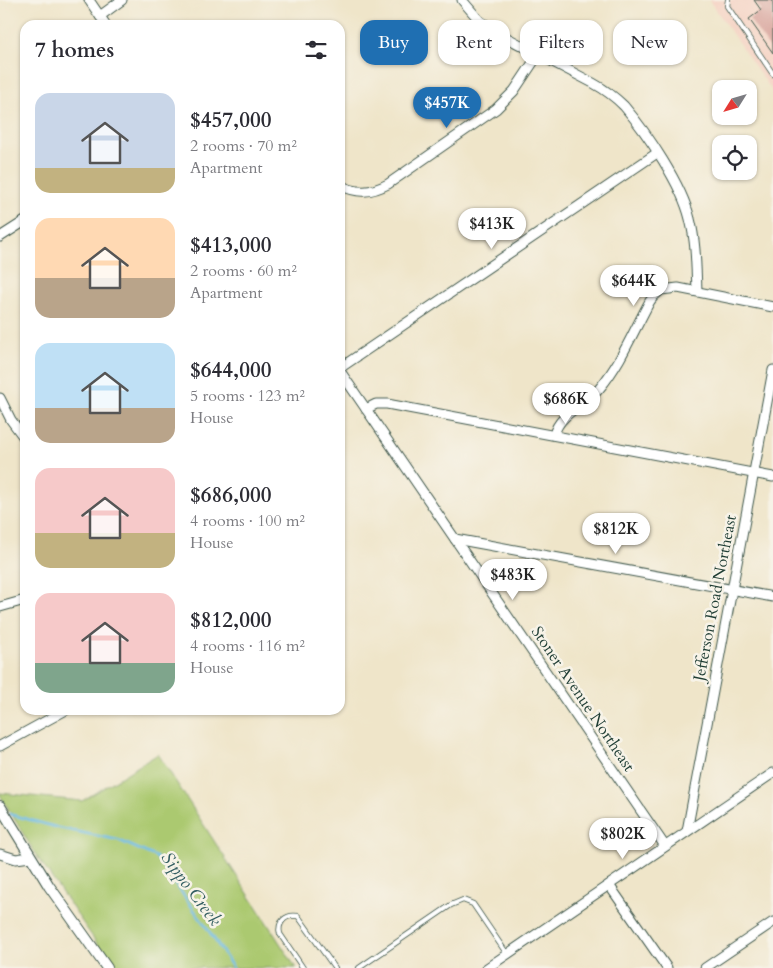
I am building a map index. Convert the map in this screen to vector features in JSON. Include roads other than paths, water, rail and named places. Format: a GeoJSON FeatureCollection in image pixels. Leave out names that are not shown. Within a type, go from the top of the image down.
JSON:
{"type":"FeatureCollection","features":[{"type":"Feature","properties":{"kind":"street"},"geometry":{"type":"LineString","coordinates":[[89,0],[103,20]]}},
{"type":"Feature","properties":{"kind":"street"},"geometry":{"type":"LineString","coordinates":[[100,16],[122,0]]}},
{"type":"Feature","properties":{"kind":"street"},"geometry":{"type":"LineString","coordinates":[[462,0],[479,20],[494,31],[520,45]]}},
{"type":"Feature","properties":{"kind":"street"},"geometry":{"type":"LineString","coordinates":[[345,187],[361,192],[374,190],[388,184],[496,109],[514,91],[531,65]]}},
{"type":"Feature","properties":{"kind":"street"},"geometry":{"type":"LineString","coordinates":[[559,65],[594,83],[614,97],[631,116],[680,189],[688,210],[694,238],[697,291]]}},
{"type":"Feature","properties":{"kind":"street"},"geometry":{"type":"LineString","coordinates":[[345,367],[657,153]]}},
{"type":"Feature","properties":{"kind":"street"},"geometry":{"type":"LineString","coordinates":[[0,237],[20,224]]}},
{"type":"Feature","properties":{"kind":"street"},"geometry":{"type":"LineString","coordinates":[[554,435],[562,420],[590,399],[604,383],[654,296],[662,290],[678,288],[773,307]]}},
{"type":"Feature","properties":{"kind":"street","name":"Jefferson Road Northeast"},"geometry":{"type":"LineString","coordinates":[[687,831],[773,370]]}},
{"type":"Feature","properties":{"kind":"street","name":"Stoner Avenue Northeast"},"geometry":{"type":"LineString","coordinates":[[345,378],[665,846]]}},
{"type":"Feature","properties":{"kind":"street"},"geometry":{"type":"LineString","coordinates":[[0,398],[11,420],[20,432]]}},
{"type":"Feature","properties":{"kind":"street"},"geometry":{"type":"LineString","coordinates":[[366,409],[375,404],[387,404],[773,477]]}},
{"type":"Feature","properties":{"kind":"street"},"geometry":{"type":"LineString","coordinates":[[456,539],[773,597]]}},
{"type":"Feature","properties":{"kind":"street"},"geometry":{"type":"LineString","coordinates":[[0,607],[20,601]]}},
{"type":"Feature","properties":{"kind":"street"},"geometry":{"type":"LineString","coordinates":[[0,746],[57,715]]}},
{"type":"Feature","properties":{"kind":"street"},"geometry":{"type":"LineString","coordinates":[[487,968],[773,773]]}},
{"type":"Feature","properties":{"kind":"street"},"geometry":{"type":"LineString","coordinates":[[0,806],[49,886],[107,968]]}},
{"type":"Feature","properties":{"kind":"street"},"geometry":{"type":"LineString","coordinates":[[0,854],[16,859],[30,857]]}},
{"type":"Feature","properties":{"kind":"street"},"geometry":{"type":"LineString","coordinates":[[609,885],[667,968]]}},
{"type":"Feature","properties":{"kind":"street"},"geometry":{"type":"LineString","coordinates":[[706,968],[773,922]]}},
{"type":"Feature","properties":{"kind":"lane"},"geometry":{"type":"LineString","coordinates":[[728,0],[727,6],[773,74]]}},
{"type":"Feature","properties":{"kind":"lane"},"geometry":{"type":"LineString","coordinates":[[359,968],[451,905],[463,900],[472,904],[507,954]]}},
{"type":"Feature","properties":{"kind":"lane"},"geometry":{"type":"LineString","coordinates":[[303,968],[280,934],[281,922],[286,917],[292,915],[298,916],[335,968]]}},
{"type":"Feature","properties":{"kind":"waterway","name":"Sippo Creek"},"geometry":{"type":"LineString","coordinates":[[9,814],[59,828],[118,840],[156,857],[233,968]]}}]}
